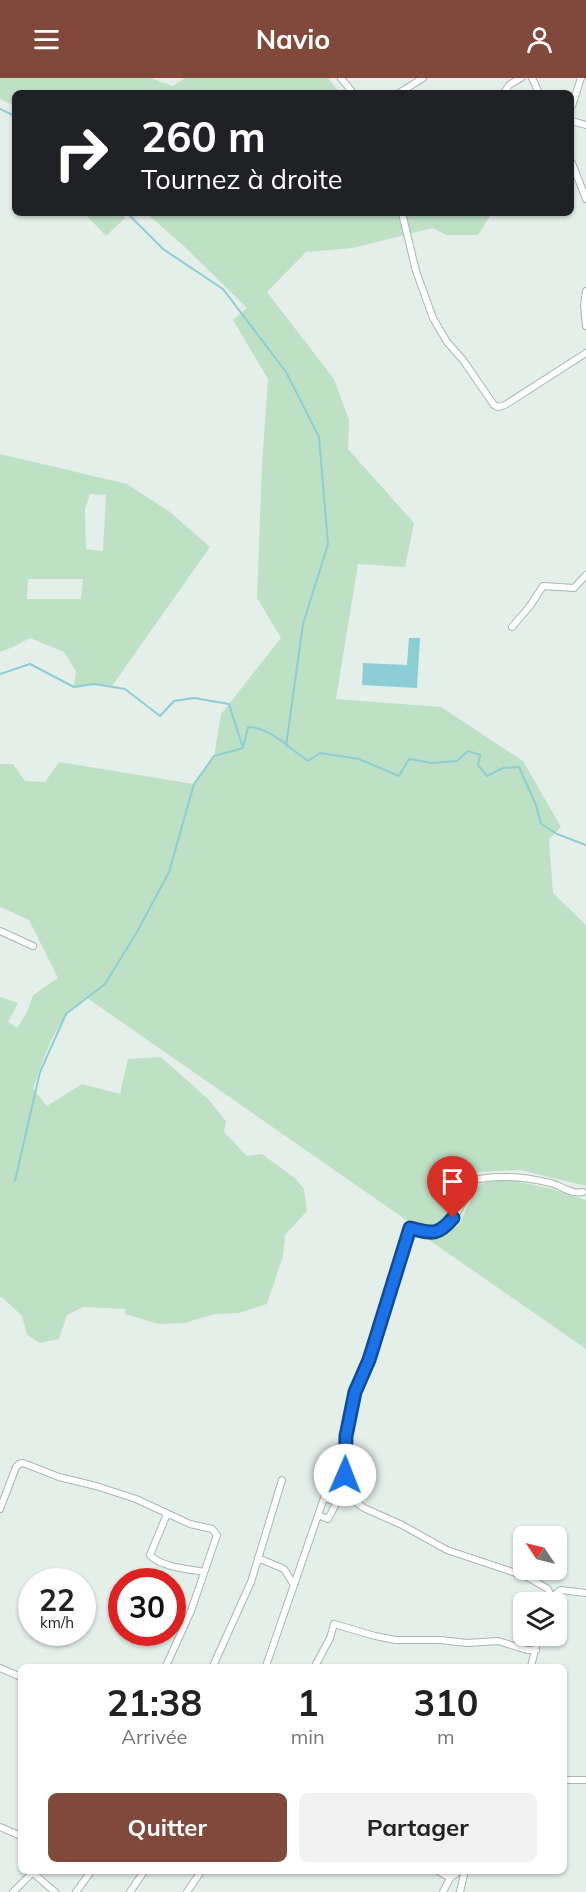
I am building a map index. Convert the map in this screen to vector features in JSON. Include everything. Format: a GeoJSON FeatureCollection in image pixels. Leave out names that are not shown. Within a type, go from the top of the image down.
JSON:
{"type":"FeatureCollection","features":[{"type":"Feature","properties":{"kind":"street"},"geometry":{"type":"LineString","coordinates":[[341,78],[351,90]]}},
{"type":"Feature","properties":{"kind":"street"},"geometry":{"type":"LineString","coordinates":[[404,90],[423,78]]}},
{"type":"Feature","properties":{"kind":"street"},"geometry":{"type":"LineString","coordinates":[[506,90],[509,85],[521,78]]}},
{"type":"Feature","properties":{"kind":"street"},"geometry":{"type":"LineString","coordinates":[[574,100],[581,78]]}},
{"type":"Feature","properties":{"kind":"street"},"geometry":{"type":"LineString","coordinates":[[574,168],[586,199]]}},
{"type":"Feature","properties":{"kind":"street"},"geometry":{"type":"LineString","coordinates":[[403,216],[416,271],[433,318],[447,342],[463,360],[494,405],[498,407],[505,405],[586,353]]}},
{"type":"Feature","properties":{"kind":"street"},"geometry":{"type":"LineString","coordinates":[[586,291],[584,305],[586,326]]}},
{"type":"Feature","properties":{"kind":"street"},"geometry":{"type":"LineString","coordinates":[[512,627],[543,586],[574,588],[586,575]]}},
{"type":"Feature","properties":{"kind":"street"},"geometry":{"type":"LineString","coordinates":[[0,931],[33,946]]}},
{"type":"Feature","properties":{"kind":"street"},"geometry":{"type":"LineString","coordinates":[[318,1515],[328,1519],[345,1489],[346,1436],[355,1392],[369,1360],[410,1228],[425,1233],[437,1232],[453,1218],[474,1180],[488,1177],[515,1177],[554,1184],[579,1193],[584,1192]]}},
{"type":"Feature","properties":{"kind":"street"},"geometry":{"type":"LineString","coordinates":[[0,1509],[16,1467],[24,1463],[59,1477],[121,1494],[190,1524],[212,1529],[217,1534],[191,1611],[167,1664]]}},
{"type":"Feature","properties":{"kind":"street"},"geometry":{"type":"LineString","coordinates":[[214,1664],[250,1582],[282,1480]]}},
{"type":"Feature","properties":{"kind":"street"},"geometry":{"type":"LineString","coordinates":[[345,1489],[353,1500],[364,1508],[402,1525],[447,1550],[529,1578],[548,1589],[548,1592]]}},
{"type":"Feature","properties":{"kind":"street"},"geometry":{"type":"LineString","coordinates":[[267,1664],[324,1498],[337,1502]]}},
{"type":"Feature","properties":{"kind":"street"},"geometry":{"type":"LineString","coordinates":[[167,1514],[150,1556],[154,1560],[178,1568],[204,1572]]}},
{"type":"Feature","properties":{"kind":"street"},"geometry":{"type":"LineString","coordinates":[[258,1558],[284,1569],[294,1585]]}},
{"type":"Feature","properties":{"kind":"street"},"geometry":{"type":"LineString","coordinates":[[559,1592],[561,1590],[586,1593]]}},
{"type":"Feature","properties":{"kind":"street"},"geometry":{"type":"LineString","coordinates":[[316,1664],[330,1638],[334,1624],[396,1640],[440,1640],[467,1643],[498,1641],[527,1650],[536,1650]]}},
{"type":"Feature","properties":{"kind":"street"},"geometry":{"type":"LineString","coordinates":[[532,1664],[537,1646]]}},
{"type":"Feature","properties":{"kind":"street"},"geometry":{"type":"LineString","coordinates":[[0,1668],[18,1676]]}},
{"type":"Feature","properties":{"kind":"street"},"geometry":{"type":"LineString","coordinates":[[567,1780],[586,1780]]}},
{"type":"Feature","properties":{"kind":"street"},"geometry":{"type":"LineString","coordinates":[[0,1827],[18,1832]]}},
{"type":"Feature","properties":{"kind":"street"},"geometry":{"type":"LineString","coordinates":[[13,1892],[32,1874]]}},
{"type":"Feature","properties":{"kind":"street"},"geometry":{"type":"LineString","coordinates":[[36,1874],[55,1892]]}},
{"type":"Feature","properties":{"kind":"street"},"geometry":{"type":"LineString","coordinates":[[76,1892],[89,1874]]}},
{"type":"Feature","properties":{"kind":"street"},"geometry":{"type":"LineString","coordinates":[[130,1892],[142,1874]]}},
{"type":"Feature","properties":{"kind":"street"},"geometry":{"type":"LineString","coordinates":[[187,1892],[199,1874]]}},
{"type":"Feature","properties":{"kind":"street"},"geometry":{"type":"LineString","coordinates":[[443,1874],[450,1878]]}},
{"type":"Feature","properties":{"kind":"street"},"geometry":{"type":"LineString","coordinates":[[443,1892],[450,1878],[456,1874]]}},
{"type":"Feature","properties":{"kind":"street"},"geometry":{"type":"LineString","coordinates":[[460,1892],[462,1874]]}},
{"type":"Feature","properties":{"kind":"green space"},"geometry":{"type":"Polygon","coordinates":[[[0,78],[150,78],[173,86],[185,78],[328,78],[338,90],[12,90],[12,105],[0,99],[0,78]]]}},
{"type":"Feature","properties":{"kind":"green space"},"geometry":{"type":"Polygon","coordinates":[[[87,216],[123,216],[125,218],[106,236],[87,216]]]}},
{"type":"Feature","properties":{"kind":"green space"},"geometry":{"type":"Polygon","coordinates":[[[149,216],[490,216],[478,235],[446,235],[433,228],[353,248],[306,252],[267,292],[334,379],[349,420],[348,449],[414,523],[405,567],[358,564],[336,699],[441,707],[523,761],[561,827],[549,839],[553,893],[586,925],[586,1186],[521,1170],[474,1172],[457,1205],[444,1221],[433,1226],[412,1224],[87,998],[76,1005],[59,1026],[42,1064],[33,1089],[47,1106],[82,1084],[120,1094],[128,1059],[161,1057],[208,1099],[226,1121],[224,1132],[247,1156],[262,1154],[296,1179],[304,1189],[307,1211],[285,1235],[283,1256],[267,1304],[239,1313],[215,1314],[184,1323],[159,1324],[125,1314],[125,1309],[83,1307],[67,1315],[59,1339],[40,1343],[27,1335],[22,1316],[0,1297],[0,997],[18,1003],[8,1022],[17,1028],[27,1012],[33,995],[58,978],[29,920],[0,907],[0,764],[13,764],[25,781],[45,782],[59,762],[194,784],[214,756],[221,714],[281,638],[257,598],[268,379],[233,320],[247,308],[186,248],[149,216]]]}},
{"type":"Feature","properties":{"kind":"green space"},"geometry":{"type":"Polygon","coordinates":[[[0,454],[127,484],[170,512],[210,547],[112,686],[94,684],[74,687],[76,671],[64,652],[30,638],[0,652],[0,454]],[[90,494],[85,509],[86,549],[103,551],[106,495],[90,494]],[[28,579],[27,599],[81,599],[83,579],[28,579]]]}},
{"type":"Feature","properties":{"kind":"green space"},"geometry":{"type":"Polygon","coordinates":[[[510,1180],[586,1199],[586,1349],[429,1240],[446,1235],[459,1224],[478,1186],[488,1181],[510,1180]]]}},
{"type":"Feature","properties":{"kind":"water"},"geometry":{"type":"Polygon","coordinates":[[[409,638],[420,638],[417,688],[362,685],[363,663],[407,665],[409,638]]]}},
{"type":"Feature","properties":{"kind":"waterway"},"geometry":{"type":"LineString","coordinates":[[0,109],[12,115]]}},
{"type":"Feature","properties":{"kind":"waterway"},"geometry":{"type":"LineString","coordinates":[[130,216],[163,249],[223,289],[286,372],[319,437],[328,544],[303,624],[286,746]]}},
{"type":"Feature","properties":{"kind":"waterway"},"geometry":{"type":"LineString","coordinates":[[0,674],[30,664],[74,687],[94,684],[125,689],[160,716],[174,701],[194,698],[229,704],[243,748],[248,727],[256,728],[280,740],[308,761],[320,753],[359,759],[399,776],[409,759],[432,763],[457,761],[468,751],[480,755],[478,765],[487,776],[503,768],[519,767],[536,805],[541,824],[557,834],[586,845]]}},
{"type":"Feature","properties":{"kind":"waterway"},"geometry":{"type":"LineString","coordinates":[[15,1181],[40,1072],[66,1014],[105,984],[137,932],[169,872],[194,784],[214,756],[243,748]]}},
{"type":"Feature","properties":{"kind":"route"},"geometry":{"type":"LineString","coordinates":[[345,1475],[346,1436],[350,1411],[355,1392],[369,1360],[410,1228],[425,1233],[437,1232],[453,1218]]}}]}
